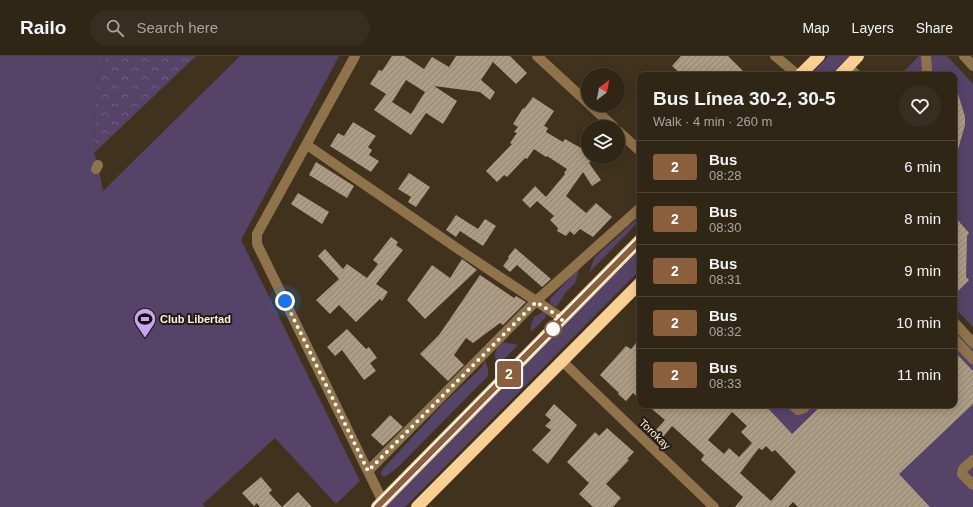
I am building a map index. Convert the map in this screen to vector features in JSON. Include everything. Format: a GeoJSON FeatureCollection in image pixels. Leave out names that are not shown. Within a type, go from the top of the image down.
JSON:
{"type":"FeatureCollection","features":[{"type":"Feature","properties":{"kind":"highway"},"geometry":{"type":"LineString","coordinates":[[802,72],[819,56]]}},
{"type":"Feature","properties":{"kind":"highway"},"geometry":{"type":"LineString","coordinates":[[844,71],[858,56]]}},
{"type":"Feature","properties":{"kind":"highway"},"geometry":{"type":"LineString","coordinates":[[380,504],[637,243]]}},
{"type":"Feature","properties":{"kind":"highway"},"geometry":{"type":"LineString","coordinates":[[417,507],[637,286]]}},
{"type":"Feature","properties":{"kind":"street"},"geometry":{"type":"LineString","coordinates":[[355,56],[257,234],[257,244],[368,471],[380,504]]}},
{"type":"Feature","properties":{"kind":"street"},"geometry":{"type":"LineString","coordinates":[[537,56],[581,97]]}},
{"type":"Feature","properties":{"kind":"street"},"geometry":{"type":"LineString","coordinates":[[774,56],[795,72]]}},
{"type":"Feature","properties":{"kind":"street"},"geometry":{"type":"LineString","coordinates":[[926,56],[926,72]]}},
{"type":"Feature","properties":{"kind":"street"},"geometry":{"type":"LineString","coordinates":[[964,56],[973,66]]}},
{"type":"Feature","properties":{"kind":"street"},"geometry":{"type":"LineString","coordinates":[[598,112],[606,120]]}},
{"type":"Feature","properties":{"kind":"street"},"geometry":{"type":"LineString","coordinates":[[625,137],[637,148]]}},
{"type":"Feature","properties":{"kind":"street"},"geometry":{"type":"LineString","coordinates":[[307,145],[563,319]]}},
{"type":"Feature","properties":{"kind":"street"},"geometry":{"type":"LineString","coordinates":[[368,471],[536,302],[637,211]]}},
{"type":"Feature","properties":{"kind":"street"},"geometry":{"type":"LineString","coordinates":[[957,325],[973,343]]}},
{"type":"Feature","properties":{"kind":"street"},"geometry":{"type":"LineString","coordinates":[[957,342],[973,359]]}},
{"type":"Feature","properties":{"kind":"street","name":"Torokay"},"geometry":{"type":"LineString","coordinates":[[562,361],[714,507]]}},
{"type":"Feature","properties":{"kind":"street"},"geometry":{"type":"LineString","coordinates":[[973,460],[963,469],[962,474],[973,485]]}},
{"type":"Feature","properties":{"kind":"green space","name":"Club Libertad"},"geometry":{"type":"Polygon","coordinates":[[[0,56],[106,56],[98,75],[95,100],[94,153],[103,191],[240,56],[339,56],[241,240],[360,481],[336,504],[275,438],[203,504],[205,507],[0,507],[0,56]]]}},
{"type":"Feature","properties":{"kind":"green space"},"geometry":{"type":"Polygon","coordinates":[[[106,56],[196,56],[94,153],[95,100],[98,75],[106,56]]]}},
{"type":"Feature","properties":{"kind":"green space"},"geometry":{"type":"Polygon","coordinates":[[[829,56],[849,56],[834,72],[813,72],[829,56]]]}},
{"type":"Feature","properties":{"kind":"green space"},"geometry":{"type":"Polygon","coordinates":[[[919,56],[947,56],[973,84],[973,327],[957,310],[957,72],[903,72],[919,56]]]}},
{"type":"Feature","properties":{"kind":"green space"},"geometry":{"type":"Polygon","coordinates":[[[637,219],[637,223],[589,273],[594,258],[637,219]]]}},
{"type":"Feature","properties":{"kind":"green space"},"geometry":{"type":"Polygon","coordinates":[[[637,252],[637,273],[405,507],[385,507],[637,252]]]}},
{"type":"Feature","properties":{"kind":"green space"},"geometry":{"type":"Polygon","coordinates":[[[580,267],[575,283],[566,292],[557,306],[554,306],[550,303],[550,299],[580,267]]]}},
{"type":"Feature","properties":{"kind":"green space"},"geometry":{"type":"Polygon","coordinates":[[[543,312],[547,315],[531,332],[531,325],[534,317],[543,312]]]}},
{"type":"Feature","properties":{"kind":"green space"},"geometry":{"type":"Polygon","coordinates":[[[957,320],[973,337],[973,507],[836,507],[763,408],[957,408],[957,320]]]}},
{"type":"Feature","properties":{"kind":"green space"},"geometry":{"type":"Polygon","coordinates":[[[503,342],[518,345],[498,365],[495,357],[496,352],[498,347],[503,342]]]}},
{"type":"Feature","properties":{"kind":"green space"},"geometry":{"type":"Polygon","coordinates":[[[485,360],[488,369],[488,376],[396,469],[386,476],[382,476],[382,470],[444,403],[482,367],[485,360]]]}},
{"type":"Feature","properties":{"kind":"building"},"geometry":{"type":"Polygon","coordinates":[[[392,56],[404,56],[424,69],[432,57],[449,67],[456,56],[510,56],[527,73],[516,84],[493,62],[481,80],[495,92],[490,100],[480,92],[434,86],[457,101],[443,124],[426,113],[411,135],[374,110],[386,94],[370,84],[379,70],[382,71],[392,56]],[[406,80],[392,102],[411,114],[425,92],[406,80]]]}},
{"type":"Feature","properties":{"kind":"building"},"geometry":{"type":"Polygon","coordinates":[[[681,56],[728,56],[744,72],[679,72],[672,66],[681,56]]]}},
{"type":"Feature","properties":{"kind":"building"},"geometry":{"type":"Polygon","coordinates":[[[957,90],[965,117],[965,125],[957,153],[957,90]]]}},
{"type":"Feature","properties":{"kind":"building"},"geometry":{"type":"Polygon","coordinates":[[[533,97],[554,111],[544,126],[548,128],[546,132],[563,142],[565,139],[581,148],[581,164],[590,164],[601,180],[592,186],[583,172],[566,196],[586,213],[596,203],[612,217],[593,237],[580,229],[574,235],[570,231],[566,236],[557,231],[558,228],[550,220],[554,216],[537,201],[530,208],[522,200],[535,186],[546,197],[565,174],[564,173],[567,169],[547,156],[546,157],[534,149],[527,159],[525,158],[507,177],[504,175],[497,182],[486,171],[512,144],[510,143],[517,133],[514,132],[518,127],[513,124],[523,108],[524,109],[533,97]]]}},
{"type":"Feature","properties":{"kind":"building"},"geometry":{"type":"Polygon","coordinates":[[[353,122],[376,136],[368,147],[372,150],[369,155],[379,161],[371,172],[330,146],[338,133],[344,136],[353,122]]]}},
{"type":"Feature","properties":{"kind":"building"},"geometry":{"type":"Polygon","coordinates":[[[316,162],[354,186],[347,198],[309,175],[316,162]]]}},
{"type":"Feature","properties":{"kind":"building"},"geometry":{"type":"Polygon","coordinates":[[[409,173],[430,187],[416,207],[408,202],[411,197],[398,189],[409,173]]]}},
{"type":"Feature","properties":{"kind":"building"},"geometry":{"type":"Polygon","coordinates":[[[298,193],[329,212],[322,224],[291,204],[298,193]]]}},
{"type":"Feature","properties":{"kind":"building"},"geometry":{"type":"Polygon","coordinates":[[[456,215],[478,229],[485,219],[496,226],[483,246],[460,231],[456,237],[446,230],[456,215]]]}},
{"type":"Feature","properties":{"kind":"building"},"geometry":{"type":"Polygon","coordinates":[[[957,219],[969,233],[967,236],[966,277],[969,280],[957,292],[957,219]]]}},
{"type":"Feature","properties":{"kind":"building"},"geometry":{"type":"Polygon","coordinates":[[[391,237],[398,242],[396,245],[403,250],[376,284],[388,292],[382,301],[380,299],[356,322],[339,305],[330,314],[316,300],[339,279],[318,256],[325,249],[343,269],[347,264],[367,278],[378,264],[373,260],[391,237]]]}},
{"type":"Feature","properties":{"kind":"building"},"geometry":{"type":"Polygon","coordinates":[[[515,248],[551,279],[542,287],[517,265],[510,272],[503,266],[515,248]]]}},
{"type":"Feature","properties":{"kind":"building"},"geometry":{"type":"Polygon","coordinates":[[[462,259],[477,270],[425,319],[407,300],[432,265],[450,278],[462,259]]]}},
{"type":"Feature","properties":{"kind":"building"},"geometry":{"type":"Polygon","coordinates":[[[480,275],[514,298],[516,296],[526,302],[503,325],[500,323],[473,343],[466,338],[454,355],[464,365],[448,381],[420,354],[439,335],[480,275]]]}},
{"type":"Feature","properties":{"kind":"building"},"geometry":{"type":"Polygon","coordinates":[[[347,329],[366,349],[369,347],[377,358],[370,363],[376,371],[364,380],[342,350],[335,356],[327,347],[347,329]]]}},
{"type":"Feature","properties":{"kind":"building"},"geometry":{"type":"Polygon","coordinates":[[[637,342],[637,396],[633,393],[626,401],[600,375],[626,346],[631,349],[637,342]]]}},
{"type":"Feature","properties":{"kind":"building"},"geometry":{"type":"Polygon","coordinates":[[[957,354],[973,371],[973,404],[899,474],[930,507],[798,507],[793,502],[788,507],[735,507],[743,497],[701,460],[704,455],[672,426],[663,437],[655,431],[665,420],[651,408],[768,408],[792,434],[819,408],[957,408],[957,354]],[[732,412],[708,440],[724,454],[729,448],[739,457],[752,443],[741,432],[747,426],[732,412]],[[766,446],[762,450],[759,448],[740,473],[771,501],[796,472],[775,450],[772,452],[766,446]]]}},
{"type":"Feature","properties":{"kind":"building"},"geometry":{"type":"Polygon","coordinates":[[[554,404],[577,425],[548,464],[532,450],[551,430],[545,426],[551,420],[545,415],[554,404]]]}},
{"type":"Feature","properties":{"kind":"building"},"geometry":{"type":"Polygon","coordinates":[[[390,415],[403,427],[383,446],[371,435],[390,415]]]}},
{"type":"Feature","properties":{"kind":"building"},"geometry":{"type":"Polygon","coordinates":[[[607,428],[634,452],[627,459],[629,460],[606,484],[621,498],[613,507],[593,507],[579,494],[589,483],[567,462],[595,432],[599,436],[607,428]]]}},
{"type":"Feature","properties":{"kind":"building"},"geometry":{"type":"Polygon","coordinates":[[[261,477],[272,490],[269,493],[282,507],[260,507],[257,503],[254,506],[242,493],[261,477]]]}},
{"type":"Feature","properties":{"kind":"building"},"geometry":{"type":"Polygon","coordinates":[[[298,492],[312,507],[282,507],[298,492]]]}},
{"type":"Feature","properties":{"kind":"bus line","name":"2"},"geometry":{"type":"LineString","coordinates":[[377,507],[637,243]]}},
{"type":"Feature","properties":{"kind":"place","name":"Club Libertad"},"geometry":{"type":"Point","coordinates":[145,338]}},
{"type":"Feature","properties":{"kind":"route"},"geometry":{"type":"LineString","coordinates":[[285,301],[368,471],[536,302],[563,319],[553,329]]}}]}
